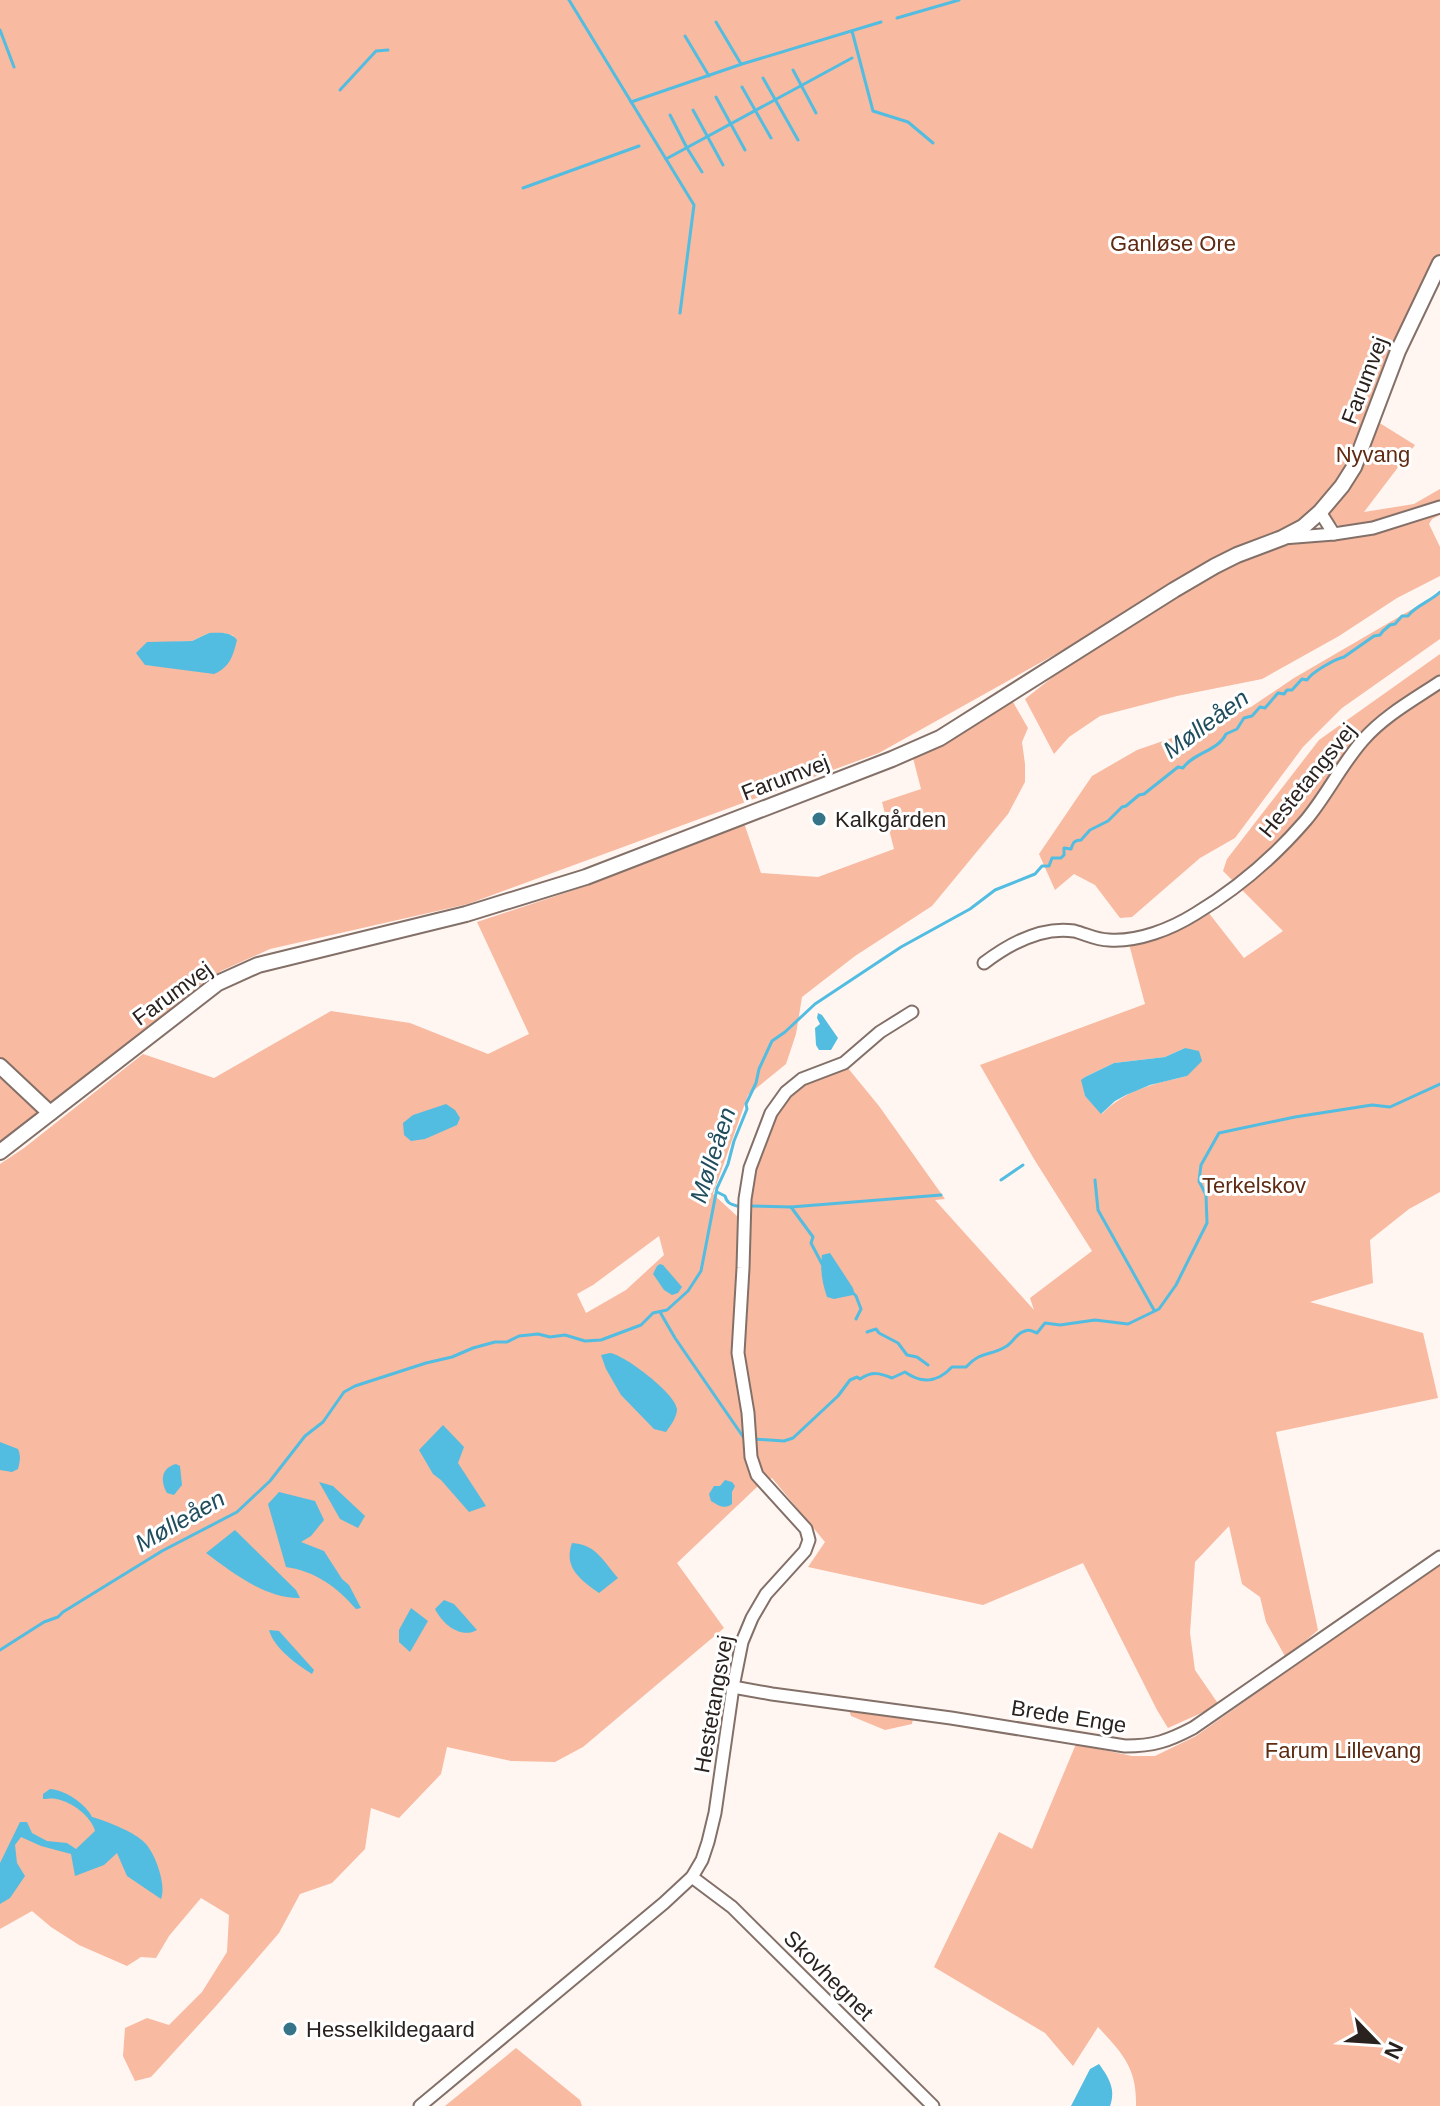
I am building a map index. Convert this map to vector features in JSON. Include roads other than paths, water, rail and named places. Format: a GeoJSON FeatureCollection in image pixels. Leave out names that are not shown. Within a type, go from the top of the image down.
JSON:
{"type":"FeatureCollection","features":[{"type":"Feature","properties":{"kind":"street","name":"Farumvej"},"geometry":{"type":"LineString","coordinates":[[0,1152],[218,983],[258,965],[466,914],[586,877],[892,759],[940,738],[1215,566],[1303,527],[1335,495],[1354,467],[1398,351],[1440,263]]}},
{"type":"Feature","properties":{"kind":"street"},"geometry":{"type":"LineString","coordinates":[[1282,538],[1373,528],[1440,507]]}},
{"type":"Feature","properties":{"kind":"street"},"geometry":{"type":"LineString","coordinates":[[1320,512],[1334,534]]}},
{"type":"Feature","properties":{"kind":"street","name":"Hestetangsvej"},"geometry":{"type":"LineString","coordinates":[[984,963],[1000,950],[1029,936],[1054,931],[1075,931],[1095,939],[1112,941],[1166,930],[1215,901],[1267,860],[1306,820],[1362,741],[1388,717],[1440,682]]}},
{"type":"Feature","properties":{"kind":"street","name":"Hestetangsvej"},"geometry":{"type":"LineString","coordinates":[[420,2106],[664,1903],[692,1877],[702,1860],[712,1827],[737,1659],[752,1618],[766,1594],[805,1551],[809,1540],[806,1529],[757,1475],[751,1457],[748,1413],[738,1353],[745,1199],[750,1168],[771,1113],[786,1092],[802,1079],[844,1063],[880,1032],[912,1012]]}},
{"type":"Feature","properties":{"kind":"street"},"geometry":{"type":"LineString","coordinates":[[0,1066],[50,1113]]}},
{"type":"Feature","properties":{"kind":"street","name":"Brede Enge"},"geometry":{"type":"LineString","coordinates":[[733,1687],[1125,1746],[1147,1746],[1165,1742],[1193,1728],[1440,1557]]}},
{"type":"Feature","properties":{"kind":"street","name":"Skovhegnet"},"geometry":{"type":"LineString","coordinates":[[692,1877],[732,1907],[933,2106]]}},
{"type":"Feature","properties":{"kind":"water"},"geometry":{"type":"Polygon","coordinates":[[[209,633],[228,634],[237,640],[230,660],[214,674],[145,665],[136,653],[147,642],[192,641],[209,633]]]}},
{"type":"Feature","properties":{"kind":"water"},"geometry":{"type":"Polygon","coordinates":[[[818,1013],[838,1038],[831,1050],[819,1050],[816,1045],[815,1028],[820,1024],[818,1013]]]}},
{"type":"Feature","properties":{"kind":"water"},"geometry":{"type":"Polygon","coordinates":[[[1185,1048],[1199,1051],[1202,1061],[1187,1076],[1150,1085],[1126,1095],[1101,1114],[1085,1096],[1081,1080],[1114,1063],[1165,1057],[1185,1048]]]}},
{"type":"Feature","properties":{"kind":"water"},"geometry":{"type":"Polygon","coordinates":[[[446,1104],[460,1118],[457,1125],[425,1139],[411,1141],[404,1135],[403,1123],[413,1115],[446,1104]]]}},
{"type":"Feature","properties":{"kind":"water"},"geometry":{"type":"Polygon","coordinates":[[[830,1253],[853,1288],[853,1295],[834,1299],[827,1297],[821,1260],[822,1255],[830,1253]]]}},
{"type":"Feature","properties":{"kind":"water"},"geometry":{"type":"Polygon","coordinates":[[[660,1264],[682,1287],[678,1293],[672,1295],[664,1290],[653,1274],[660,1264]]]}},
{"type":"Feature","properties":{"kind":"water"},"geometry":{"type":"Polygon","coordinates":[[[610,1353],[627,1360],[649,1376],[674,1402],[676,1415],[666,1432],[654,1429],[621,1395],[601,1355],[610,1353]]]}},
{"type":"Feature","properties":{"kind":"water"},"geometry":{"type":"Polygon","coordinates":[[[443,1425],[464,1447],[458,1463],[486,1506],[469,1512],[433,1474],[419,1450],[443,1425]]]}},
{"type":"Feature","properties":{"kind":"water"},"geometry":{"type":"Polygon","coordinates":[[[0,1442],[18,1449],[18,1469],[12,1472],[0,1470],[0,1442]]]}},
{"type":"Feature","properties":{"kind":"water"},"geometry":{"type":"Polygon","coordinates":[[[176,1464],[180,1466],[182,1485],[174,1495],[167,1493],[163,1480],[167,1469],[176,1464]]]}},
{"type":"Feature","properties":{"kind":"water"},"geometry":{"type":"Polygon","coordinates":[[[725,1480],[735,1486],[732,1504],[724,1507],[711,1501],[709,1494],[714,1486],[720,1486],[725,1480]]]}},
{"type":"Feature","properties":{"kind":"water"},"geometry":{"type":"Polygon","coordinates":[[[319,1482],[333,1486],[365,1516],[358,1528],[340,1519],[319,1482]]]}},
{"type":"Feature","properties":{"kind":"water"},"geometry":{"type":"Polygon","coordinates":[[[279,1492],[315,1501],[324,1520],[311,1536],[301,1542],[324,1551],[349,1585],[361,1608],[356,1609],[316,1576],[286,1567],[268,1504],[279,1492]]]}},
{"type":"Feature","properties":{"kind":"water"},"geometry":{"type":"Polygon","coordinates":[[[235,1530],[296,1590],[300,1598],[262,1589],[206,1553],[235,1530]]]}},
{"type":"Feature","properties":{"kind":"water"},"geometry":{"type":"Polygon","coordinates":[[[572,1543],[593,1550],[618,1578],[599,1593],[592,1588],[572,1566],[572,1543]]]}},
{"type":"Feature","properties":{"kind":"water"},"geometry":{"type":"Polygon","coordinates":[[[444,1600],[454,1604],[477,1630],[459,1632],[448,1625],[435,1609],[444,1600]]]}},
{"type":"Feature","properties":{"kind":"water"},"geometry":{"type":"Polygon","coordinates":[[[411,1608],[428,1621],[410,1652],[399,1642],[399,1630],[411,1608]]]}},
{"type":"Feature","properties":{"kind":"water"},"geometry":{"type":"Polygon","coordinates":[[[269,1630],[279,1631],[314,1670],[312,1674],[281,1649],[269,1630]]]}},
{"type":"Feature","properties":{"kind":"water"},"geometry":{"type":"Polygon","coordinates":[[[50,1789],[74,1798],[92,1817],[126,1830],[143,1841],[159,1869],[161,1899],[127,1876],[117,1853],[104,1865],[75,1876],[71,1854],[21,1837],[15,1845],[17,1863],[25,1876],[10,1898],[0,1904],[0,1863],[20,1822],[27,1822],[32,1833],[47,1841],[67,1843],[76,1849],[95,1831],[90,1820],[74,1806],[62,1800],[43,1799],[43,1794],[50,1789]]]}},
{"type":"Feature","properties":{"kind":"water"},"geometry":{"type":"Polygon","coordinates":[[[1099,2064],[1110,2084],[1110,2106],[1071,2106],[1090,2069],[1099,2064]]]}},
{"type":"Feature","properties":{"kind":"waterway"},"geometry":{"type":"LineString","coordinates":[[569,0],[694,205],[680,313]]}},
{"type":"Feature","properties":{"kind":"waterway"},"geometry":{"type":"LineString","coordinates":[[897,18],[959,0]]}},
{"type":"Feature","properties":{"kind":"waterway"},"geometry":{"type":"LineString","coordinates":[[716,22],[741,64]]}},
{"type":"Feature","properties":{"kind":"waterway"},"geometry":{"type":"LineString","coordinates":[[631,102],[881,22]]}},
{"type":"Feature","properties":{"kind":"waterway"},"geometry":{"type":"LineString","coordinates":[[0,30],[14,67]]}},
{"type":"Feature","properties":{"kind":"waterway"},"geometry":{"type":"LineString","coordinates":[[852,31],[873,111],[908,122],[933,143]]}},
{"type":"Feature","properties":{"kind":"waterway"},"geometry":{"type":"LineString","coordinates":[[685,36],[709,76]]}},
{"type":"Feature","properties":{"kind":"waterway"},"geometry":{"type":"LineString","coordinates":[[340,90],[376,51],[388,50]]}},
{"type":"Feature","properties":{"kind":"waterway"},"geometry":{"type":"LineString","coordinates":[[666,159],[852,58]]}},
{"type":"Feature","properties":{"kind":"waterway"},"geometry":{"type":"LineString","coordinates":[[793,70],[816,113]]}},
{"type":"Feature","properties":{"kind":"waterway"},"geometry":{"type":"LineString","coordinates":[[763,78],[798,140]]}},
{"type":"Feature","properties":{"kind":"waterway"},"geometry":{"type":"LineString","coordinates":[[742,87],[771,138]]}},
{"type":"Feature","properties":{"kind":"waterway"},"geometry":{"type":"LineString","coordinates":[[716,97],[745,150]]}},
{"type":"Feature","properties":{"kind":"waterway"},"geometry":{"type":"LineString","coordinates":[[693,110],[723,165]]}},
{"type":"Feature","properties":{"kind":"waterway"},"geometry":{"type":"LineString","coordinates":[[670,115],[702,172]]}},
{"type":"Feature","properties":{"kind":"waterway"},"geometry":{"type":"LineString","coordinates":[[523,188],[639,146]]}},
{"type":"Feature","properties":{"kind":"waterway","name":"Mølleåen"},"geometry":{"type":"LineString","coordinates":[[0,1650],[162,1551],[237,1512],[270,1481],[305,1436],[323,1422],[344,1392],[355,1386],[519,1336],[565,1335],[585,1341],[601,1340],[641,1325],[653,1313],[667,1310],[688,1291],[701,1271],[717,1188],[772,1041],[815,1004],[901,947],[970,909],[995,890],[1035,874],[1042,866],[1049,866],[1052,858],[1061,858],[1064,848],[1071,849],[1075,841],[1081,840],[1090,830],[1108,821],[1122,807],[1178,767],[1183,768],[1217,744],[1226,734],[1237,729],[1244,718],[1252,716],[1260,707],[1265,708],[1278,693],[1292,690],[1302,679],[1307,680],[1324,666],[1380,635],[1402,616],[1408,616],[1440,592]]}},
{"type":"Feature","properties":{"kind":"waterway"},"geometry":{"type":"LineString","coordinates":[[753,1439],[784,1441],[793,1438],[838,1396],[850,1380],[857,1377],[860,1379],[876,1374],[892,1378],[905,1372],[917,1379],[935,1379],[952,1367],[966,1367],[976,1358],[1000,1350],[1022,1332],[1029,1330],[1037,1333],[1045,1323],[1060,1325],[1095,1320],[1128,1324],[1159,1309],[1176,1285],[1207,1223],[1206,1195],[1199,1181],[1201,1165],[1219,1133],[1372,1105],[1390,1107],[1440,1084]]}},
{"type":"Feature","properties":{"kind":"waterway"},"geometry":{"type":"LineString","coordinates":[[1001,1180],[1023,1165]]}},
{"type":"Feature","properties":{"kind":"waterway"},"geometry":{"type":"LineString","coordinates":[[1095,1180],[1098,1210],[1154,1310]]}},
{"type":"Feature","properties":{"kind":"waterway"},"geometry":{"type":"LineString","coordinates":[[717,1192],[737,1206]]}},
{"type":"Feature","properties":{"kind":"waterway"},"geometry":{"type":"LineString","coordinates":[[749,1206],[791,1207],[941,1195]]}},
{"type":"Feature","properties":{"kind":"waterway"},"geometry":{"type":"LineString","coordinates":[[791,1207],[813,1237],[811,1243],[822,1264]]}},
{"type":"Feature","properties":{"kind":"waterway"},"geometry":{"type":"LineString","coordinates":[[851,1291],[861,1309],[856,1319]]}},
{"type":"Feature","properties":{"kind":"waterway"},"geometry":{"type":"LineString","coordinates":[[660,1312],[744,1438]]}},
{"type":"Feature","properties":{"kind":"waterway"},"geometry":{"type":"LineString","coordinates":[[867,1332],[876,1329],[898,1343],[907,1355],[917,1357],[928,1365]]}},
{"type":"Feature","properties":{"kind":"place","name":"Kalkgården"},"geometry":{"type":"Point","coordinates":[819,819]}},
{"type":"Feature","properties":{"kind":"place","name":"Hesselkildegaard"},"geometry":{"type":"Point","coordinates":[290,2029]}},
{"type":"Feature","properties":{"kind":"park label","name":"Ganløse Ore"},"geometry":{"type":"Point","coordinates":[1173,243]}},
{"type":"Feature","properties":{"kind":"park label","name":"Nyvang"},"geometry":{"type":"Point","coordinates":[1373,454]}},
{"type":"Feature","properties":{"kind":"park label","name":"Terkelskov"},"geometry":{"type":"Point","coordinates":[1254,1185]}},
{"type":"Feature","properties":{"kind":"park label","name":"Farum Lillevang"},"geometry":{"type":"Point","coordinates":[1343,1750]}}]}
